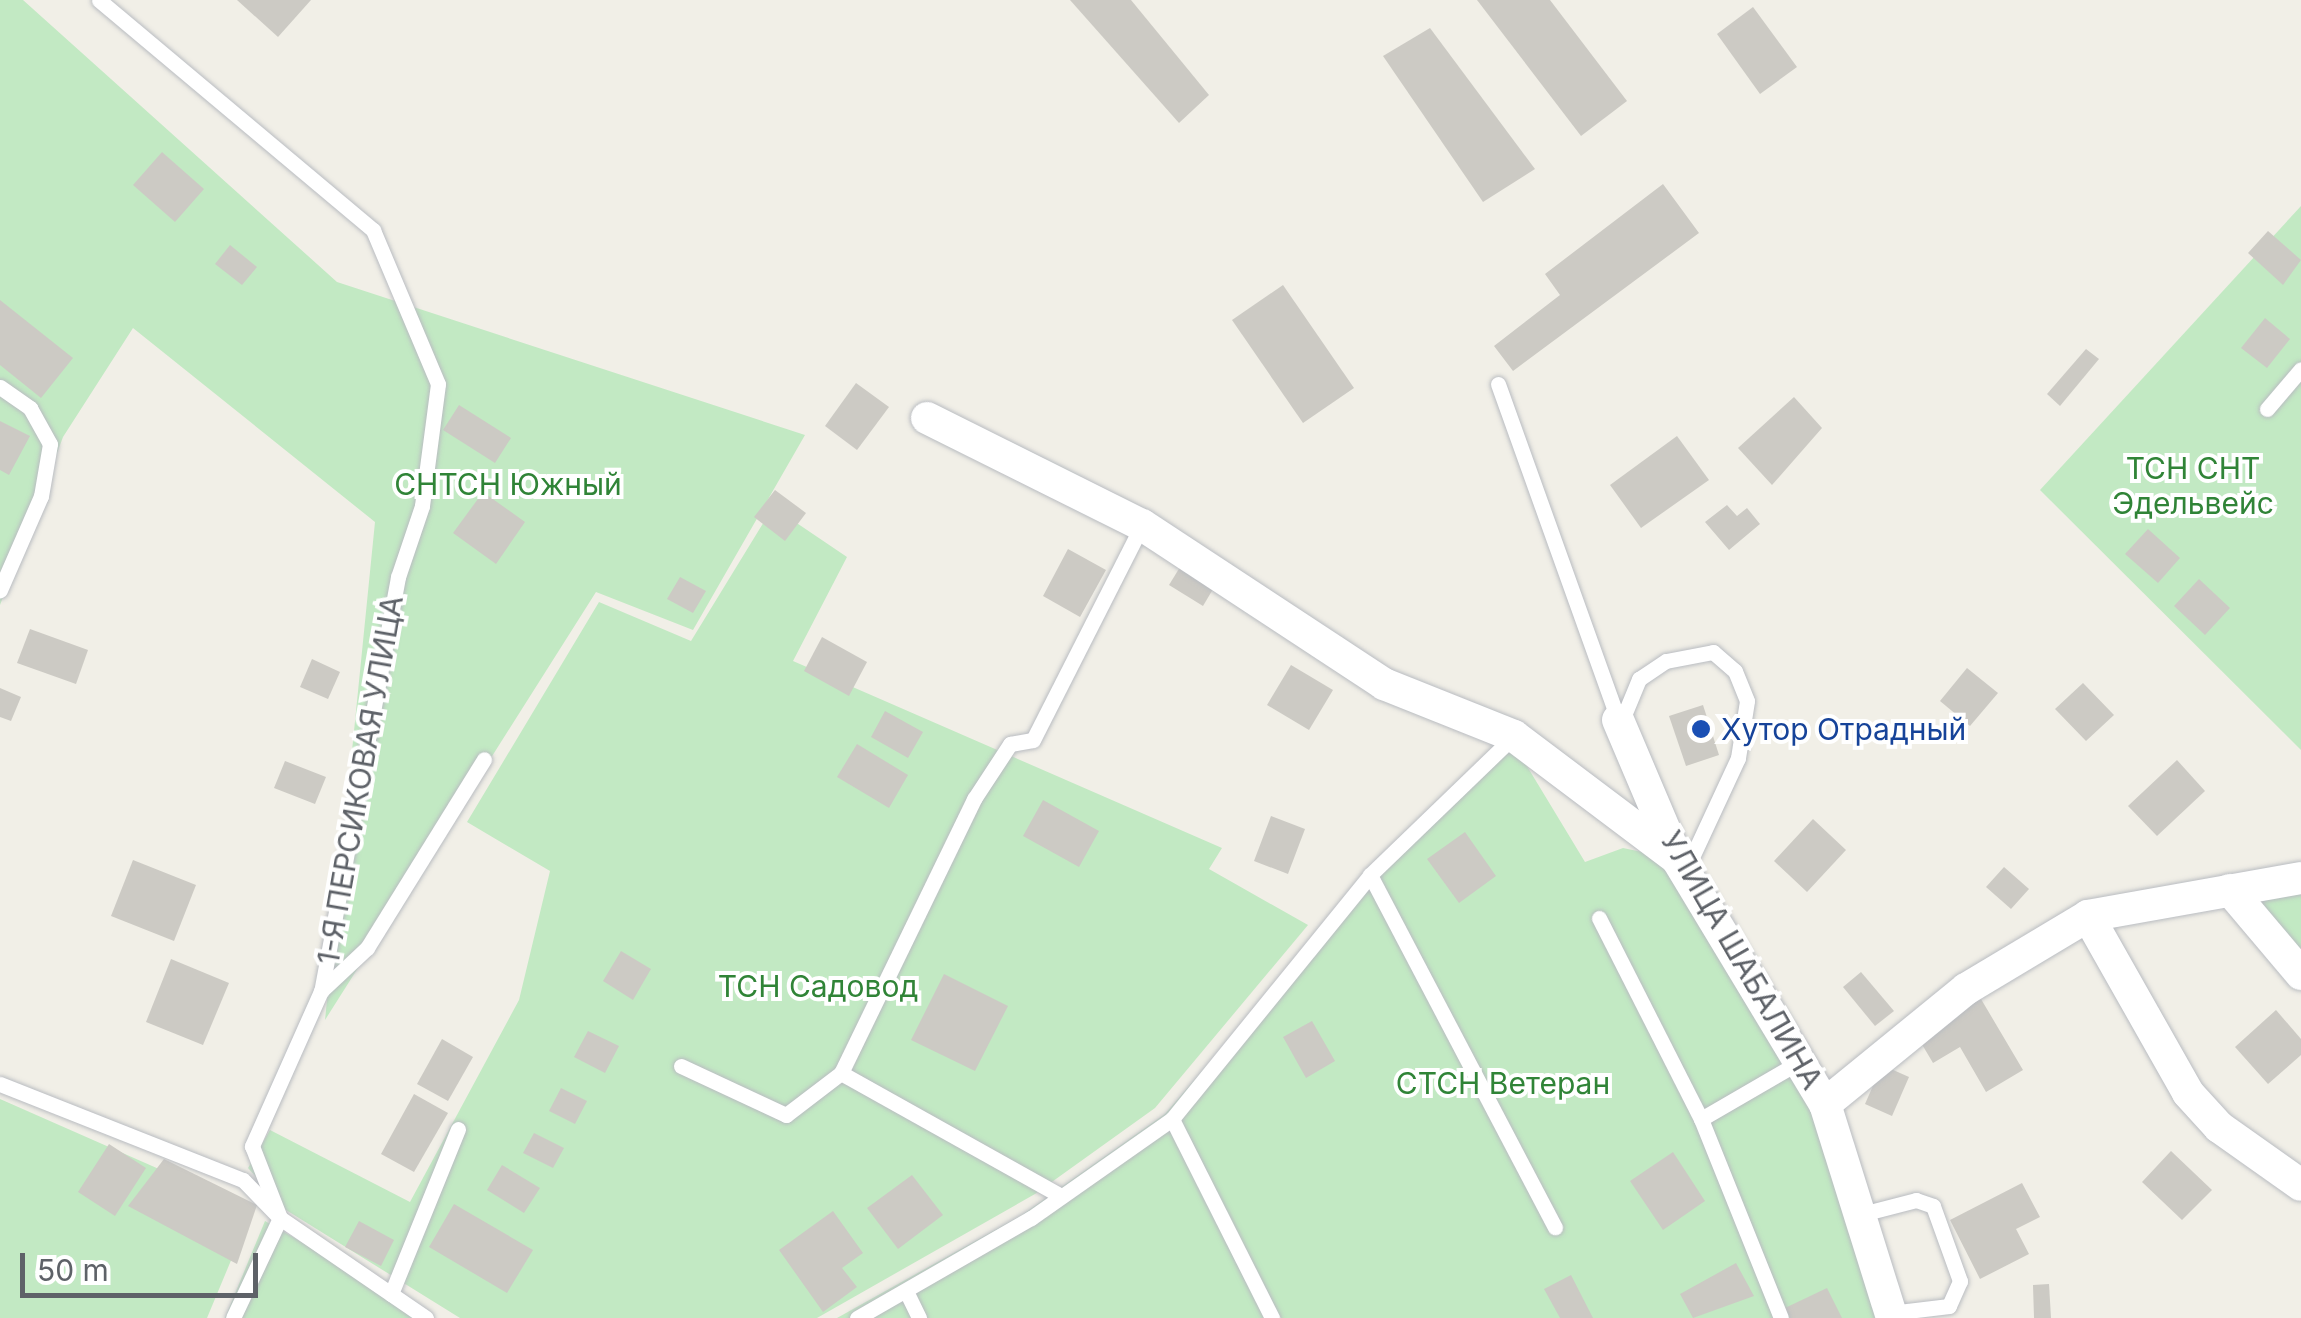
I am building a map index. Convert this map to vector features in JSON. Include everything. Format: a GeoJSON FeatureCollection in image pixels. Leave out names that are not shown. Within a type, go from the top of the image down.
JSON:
{"type":"FeatureCollection","features":[{"type":"Feature","properties":{"kind":"street"},"geometry":{"type":"LineString","coordinates":[[927,418],[1142,525],[1384,684],[1514,736],[1681,866]]}},
{"type":"Feature","properties":{"kind":"street","name":"УЛИЦА ШАБАЛИНА"},"geometry":{"type":"LineString","coordinates":[[1619,722],[1681,866],[1803,1060],[1825,1104],[1891,1315]]}},
{"type":"Feature","properties":{"kind":"street"},"geometry":{"type":"LineString","coordinates":[[1825,1104],[1966,988],[2088,916],[2301,878]]}},
{"type":"Feature","properties":{"kind":"street"},"geometry":{"type":"LineString","coordinates":[[2230,890],[2301,974]]}},
{"type":"Feature","properties":{"kind":"street"},"geometry":{"type":"LineString","coordinates":[[2088,916],[2188,1093],[2219,1127],[2301,1184]]}},
{"type":"Feature","properties":{"kind":"lane","name":"1-Я ПЕРСИКОВАЯ УЛИЦА"},"geometry":{"type":"LineString","coordinates":[[99,0],[373,230],[438,384],[422,506],[398,577],[322,991],[252,1146],[280,1218]]}},
{"type":"Feature","properties":{"kind":"lane"},"geometry":{"type":"LineString","coordinates":[[2267,409],[2301,369]]}},
{"type":"Feature","properties":{"kind":"lane"},"geometry":{"type":"LineString","coordinates":[[1498,384],[1619,722]]}},
{"type":"Feature","properties":{"kind":"lane"},"geometry":{"type":"LineString","coordinates":[[0,388],[30,408],[50,444],[41,496],[0,590]]}},
{"type":"Feature","properties":{"kind":"lane"},"geometry":{"type":"LineString","coordinates":[[681,1066],[786,1115],[841,1073],[974,799],[1010,744],[1033,740],[1142,525]]}},
{"type":"Feature","properties":{"kind":"lane"},"geometry":{"type":"LineString","coordinates":[[1619,722],[1639,679],[1666,661],[1713,652],[1736,671],[1746,701],[1738,758],[1681,866]]}},
{"type":"Feature","properties":{"kind":"lane"},"geometry":{"type":"LineString","coordinates":[[857,1318],[1061,1196],[1172,1119],[1370,875],[1514,736]]}},
{"type":"Feature","properties":{"kind":"lane"},"geometry":{"type":"LineString","coordinates":[[322,991],[367,948],[484,759]]}},
{"type":"Feature","properties":{"kind":"lane"},"geometry":{"type":"LineString","coordinates":[[1370,875],[1555,1227]]}},
{"type":"Feature","properties":{"kind":"lane"},"geometry":{"type":"LineString","coordinates":[[1598,918],[1701,1119],[1781,1318]]}},
{"type":"Feature","properties":{"kind":"lane"},"geometry":{"type":"LineString","coordinates":[[1701,1119],[1803,1060]]}},
{"type":"Feature","properties":{"kind":"lane"},"geometry":{"type":"LineString","coordinates":[[841,1073],[1061,1196]]}},
{"type":"Feature","properties":{"kind":"lane"},"geometry":{"type":"LineString","coordinates":[[0,1084],[243,1180],[280,1218],[426,1318]]}},
{"type":"Feature","properties":{"kind":"lane"},"geometry":{"type":"LineString","coordinates":[[1172,1119],[1272,1318]]}},
{"type":"Feature","properties":{"kind":"lane"},"geometry":{"type":"LineString","coordinates":[[391,1294],[458,1128]]}},
{"type":"Feature","properties":{"kind":"lane"},"geometry":{"type":"LineString","coordinates":[[1862,1214],[1916,1200],[1933,1206],[1960,1281],[1949,1306],[1891,1315]]}},
{"type":"Feature","properties":{"kind":"lane"},"geometry":{"type":"LineString","coordinates":[[233,1318],[280,1218]]}},
{"type":"Feature","properties":{"kind":"lane"},"geometry":{"type":"LineString","coordinates":[[906,1291],[918,1318]]}},
{"type":"Feature","properties":{"kind":"green space","name":"СНТСН Южный"},"geometry":{"type":"Polygon","coordinates":[[[0,0],[23,0],[337,282],[805,435],[693,630],[596,592],[325,1020],[375,522],[133,328],[63,437],[0,605],[0,0]]]}},
{"type":"Feature","properties":{"kind":"green space","name":"ТСН СНТ Эдельвейс"},"geometry":{"type":"Polygon","coordinates":[[[2301,206],[2301,750],[2040,490],[2301,206]]]}},
{"type":"Feature","properties":{"kind":"green space","name":"ТСН Садовод"},"geometry":{"type":"Polygon","coordinates":[[[773,507],[847,557],[793,661],[1222,848],[1209,869],[1308,925],[1155,1108],[1035,1194],[817,1318],[460,1318],[286,1210],[248,1168],[270,1130],[410,1202],[519,1000],[550,871],[467,822],[599,602],[691,641],[773,507]]]}},
{"type":"Feature","properties":{"kind":"green space","name":"СТСН Ветеран"},"geometry":{"type":"Polygon","coordinates":[[[1513,743],[1585,862],[1623,848],[1685,861],[1772,1001],[1899,1318],[837,1318],[1022,1215],[1165,1114],[1358,890],[1513,743]]]}},
{"type":"Feature","properties":{"kind":"green space"},"geometry":{"type":"Polygon","coordinates":[[[2301,877],[2301,960],[2249,898],[2301,877]]]}},
{"type":"Feature","properties":{"kind":"green space"},"geometry":{"type":"Polygon","coordinates":[[[0,1099],[252,1210],[207,1318],[0,1318],[0,1099]]]}},
{"type":"Feature","properties":{"kind":"green space"},"geometry":{"type":"Polygon","coordinates":[[[265,1221],[434,1318],[225,1318],[265,1221]]]}},
{"type":"Feature","properties":{"kind":"building"},"geometry":{"type":"Polygon","coordinates":[[[237,0],[311,0],[278,37],[237,0]]]}},
{"type":"Feature","properties":{"kind":"building"},"geometry":{"type":"Polygon","coordinates":[[[1070,0],[1131,0],[1209,95],[1179,123],[1070,0]]]}},
{"type":"Feature","properties":{"kind":"building"},"geometry":{"type":"Polygon","coordinates":[[[1477,0],[1550,0],[1627,101],[1581,136],[1477,0]]]}},
{"type":"Feature","properties":{"kind":"building"},"geometry":{"type":"Polygon","coordinates":[[[1753,7],[1797,67],[1760,94],[1717,34],[1753,7]]]}},
{"type":"Feature","properties":{"kind":"building"},"geometry":{"type":"Polygon","coordinates":[[[1430,28],[1535,169],[1483,202],[1383,56],[1430,28]]]}},
{"type":"Feature","properties":{"kind":"building"},"geometry":{"type":"Polygon","coordinates":[[[162,152],[204,189],[175,222],[133,185],[162,152]]]}},
{"type":"Feature","properties":{"kind":"building"},"geometry":{"type":"Polygon","coordinates":[[[1663,184],[1699,233],[1513,371],[1494,346],[1560,295],[1545,274],[1663,184]]]}},
{"type":"Feature","properties":{"kind":"building"},"geometry":{"type":"Polygon","coordinates":[[[2268,231],[2301,260],[2283,285],[2248,253],[2268,231]]]}},
{"type":"Feature","properties":{"kind":"building"},"geometry":{"type":"Polygon","coordinates":[[[230,245],[257,267],[242,285],[215,264],[230,245]]]}},
{"type":"Feature","properties":{"kind":"building"},"geometry":{"type":"Polygon","coordinates":[[[1283,285],[1354,388],[1303,423],[1232,320],[1283,285]]]}},
{"type":"Feature","properties":{"kind":"building"},"geometry":{"type":"Polygon","coordinates":[[[0,300],[73,358],[41,398],[0,365],[0,300]]]}},
{"type":"Feature","properties":{"kind":"building"},"geometry":{"type":"Polygon","coordinates":[[[2265,318],[2290,339],[2267,368],[2241,348],[2265,318]]]}},
{"type":"Feature","properties":{"kind":"building"},"geometry":{"type":"Polygon","coordinates":[[[2086,349],[2099,359],[2060,406],[2047,394],[2086,349]]]}},
{"type":"Feature","properties":{"kind":"building"},"geometry":{"type":"Polygon","coordinates":[[[856,383],[889,407],[857,450],[825,426],[856,383]]]}},
{"type":"Feature","properties":{"kind":"building"},"geometry":{"type":"Polygon","coordinates":[[[1794,397],[1822,428],[1772,485],[1738,448],[1794,397]]]}},
{"type":"Feature","properties":{"kind":"building"},"geometry":{"type":"Polygon","coordinates":[[[459,405],[511,438],[495,463],[443,430],[459,405]]]}},
{"type":"Feature","properties":{"kind":"building"},"geometry":{"type":"Polygon","coordinates":[[[0,421],[30,436],[9,475],[0,470],[0,421]]]}},
{"type":"Feature","properties":{"kind":"building"},"geometry":{"type":"Polygon","coordinates":[[[1677,436],[1709,480],[1641,528],[1610,485],[1677,436]]]}},
{"type":"Feature","properties":{"kind":"building"},"geometry":{"type":"Polygon","coordinates":[[[775,490],[806,513],[785,541],[754,517],[775,490]]]}},
{"type":"Feature","properties":{"kind":"building"},"geometry":{"type":"Polygon","coordinates":[[[483,492],[525,522],[496,564],[453,533],[483,492]]]}},
{"type":"Feature","properties":{"kind":"building"},"geometry":{"type":"Polygon","coordinates":[[[1727,505],[1737,516],[1747,508],[1760,524],[1729,550],[1705,522],[1727,505]]]}},
{"type":"Feature","properties":{"kind":"building"},"geometry":{"type":"Polygon","coordinates":[[[2148,529],[2180,558],[2158,583],[2125,554],[2148,529]]]}},
{"type":"Feature","properties":{"kind":"building"},"geometry":{"type":"Polygon","coordinates":[[[1068,549],[1106,570],[1080,617],[1043,596],[1068,549]]]}},
{"type":"Feature","properties":{"kind":"building"},"geometry":{"type":"Polygon","coordinates":[[[1185,559],[1219,579],[1203,606],[1169,585],[1185,559]]]}},
{"type":"Feature","properties":{"kind":"building"},"geometry":{"type":"Polygon","coordinates":[[[680,577],[706,591],[693,613],[667,599],[680,577]]]}},
{"type":"Feature","properties":{"kind":"building"},"geometry":{"type":"Polygon","coordinates":[[[2199,579],[2230,608],[2205,635],[2174,606],[2199,579]]]}},
{"type":"Feature","properties":{"kind":"building"},"geometry":{"type":"Polygon","coordinates":[[[30,629],[88,650],[76,684],[17,663],[30,629]]]}},
{"type":"Feature","properties":{"kind":"building"},"geometry":{"type":"Polygon","coordinates":[[[822,637],[867,662],[849,696],[804,671],[822,637]]]}},
{"type":"Feature","properties":{"kind":"building"},"geometry":{"type":"Polygon","coordinates":[[[312,659],[340,672],[328,699],[300,687],[312,659]]]}},
{"type":"Feature","properties":{"kind":"building"},"geometry":{"type":"Polygon","coordinates":[[[1291,665],[1333,690],[1309,730],[1267,705],[1291,665]]]}},
{"type":"Feature","properties":{"kind":"building"},"geometry":{"type":"Polygon","coordinates":[[[1967,668],[1998,693],[1970,726],[1940,701],[1967,668]]]}},
{"type":"Feature","properties":{"kind":"building"},"geometry":{"type":"Polygon","coordinates":[[[2083,683],[2114,715],[2086,741],[2055,709],[2083,683]]]}},
{"type":"Feature","properties":{"kind":"building"},"geometry":{"type":"Polygon","coordinates":[[[0,688],[21,697],[11,721],[0,717],[0,688]]]}},
{"type":"Feature","properties":{"kind":"building"},"geometry":{"type":"Polygon","coordinates":[[[1703,705],[1719,755],[1686,766],[1669,716],[1703,705]]]}},
{"type":"Feature","properties":{"kind":"building"},"geometry":{"type":"Polygon","coordinates":[[[885,711],[923,732],[908,758],[871,737],[885,711]]]}},
{"type":"Feature","properties":{"kind":"building"},"geometry":{"type":"Polygon","coordinates":[[[857,744],[908,775],[889,808],[837,777],[857,744]]]}},
{"type":"Feature","properties":{"kind":"building"},"geometry":{"type":"Polygon","coordinates":[[[2177,760],[2205,791],[2157,836],[2128,806],[2177,760]]]}},
{"type":"Feature","properties":{"kind":"building"},"geometry":{"type":"Polygon","coordinates":[[[285,761],[326,777],[315,804],[274,788],[285,761]]]}},
{"type":"Feature","properties":{"kind":"building"},"geometry":{"type":"Polygon","coordinates":[[[1043,800],[1099,831],[1079,867],[1023,836],[1043,800]]]}},
{"type":"Feature","properties":{"kind":"building"},"geometry":{"type":"Polygon","coordinates":[[[1271,816],[1305,829],[1288,874],[1254,861],[1271,816]]]}},
{"type":"Feature","properties":{"kind":"building"},"geometry":{"type":"Polygon","coordinates":[[[1813,819],[1846,850],[1807,892],[1774,861],[1813,819]]]}},
{"type":"Feature","properties":{"kind":"building"},"geometry":{"type":"Polygon","coordinates":[[[1465,832],[1496,876],[1459,903],[1427,859],[1465,832]]]}},
{"type":"Feature","properties":{"kind":"building"},"geometry":{"type":"Polygon","coordinates":[[[133,860],[196,885],[174,941],[111,916],[133,860]]]}},
{"type":"Feature","properties":{"kind":"building"},"geometry":{"type":"Polygon","coordinates":[[[2004,867],[2029,889],[2011,909],[1986,887],[2004,867]]]}},
{"type":"Feature","properties":{"kind":"building"},"geometry":{"type":"Polygon","coordinates":[[[621,951],[651,969],[633,1000],[603,981],[621,951]]]}},
{"type":"Feature","properties":{"kind":"building"},"geometry":{"type":"Polygon","coordinates":[[[171,959],[229,983],[203,1045],[146,1022],[171,959]]]}},
{"type":"Feature","properties":{"kind":"building"},"geometry":{"type":"Polygon","coordinates":[[[1861,972],[1894,1011],[1875,1026],[1843,987],[1861,972]]]}},
{"type":"Feature","properties":{"kind":"building"},"geometry":{"type":"Polygon","coordinates":[[[944,974],[1008,1006],[975,1071],[911,1040],[944,974]]]}},
{"type":"Feature","properties":{"kind":"building"},"geometry":{"type":"Polygon","coordinates":[[[1981,999],[2023,1070],[1986,1092],[1960,1047],[1933,1063],[1917,1036],[1981,999]]]}},
{"type":"Feature","properties":{"kind":"building"},"geometry":{"type":"Polygon","coordinates":[[[2276,1010],[2301,1039],[2301,1055],[2268,1084],[2235,1047],[2276,1010]]]}},
{"type":"Feature","properties":{"kind":"building"},"geometry":{"type":"Polygon","coordinates":[[[1312,1021],[1335,1061],[1306,1078],[1283,1037],[1312,1021]]]}},
{"type":"Feature","properties":{"kind":"building"},"geometry":{"type":"Polygon","coordinates":[[[588,1031],[619,1046],[605,1073],[574,1057],[588,1031]]]}},
{"type":"Feature","properties":{"kind":"building"},"geometry":{"type":"Polygon","coordinates":[[[442,1039],[473,1057],[448,1101],[417,1084],[442,1039]]]}},
{"type":"Feature","properties":{"kind":"building"},"geometry":{"type":"Polygon","coordinates":[[[1882,1065],[1909,1077],[1892,1116],[1865,1104],[1882,1065]]]}},
{"type":"Feature","properties":{"kind":"building"},"geometry":{"type":"Polygon","coordinates":[[[561,1088],[587,1101],[575,1124],[549,1111],[561,1088]]]}},
{"type":"Feature","properties":{"kind":"building"},"geometry":{"type":"Polygon","coordinates":[[[414,1094],[448,1113],[414,1172],[381,1154],[414,1094]]]}},
{"type":"Feature","properties":{"kind":"building"},"geometry":{"type":"Polygon","coordinates":[[[534,1133],[564,1148],[553,1168],[523,1153],[534,1133]]]}},
{"type":"Feature","properties":{"kind":"building"},"geometry":{"type":"Polygon","coordinates":[[[109,1144],[146,1168],[115,1216],[78,1192],[109,1144]]]}},
{"type":"Feature","properties":{"kind":"building"},"geometry":{"type":"Polygon","coordinates":[[[2171,1151],[2212,1190],[2182,1220],[2142,1182],[2171,1151]]]}},
{"type":"Feature","properties":{"kind":"building"},"geometry":{"type":"Polygon","coordinates":[[[1673,1152],[1705,1201],[1663,1230],[1630,1181],[1673,1152]]]}},
{"type":"Feature","properties":{"kind":"building"},"geometry":{"type":"Polygon","coordinates":[[[164,1159],[257,1205],[237,1264],[128,1206],[164,1159]]]}},
{"type":"Feature","properties":{"kind":"building"},"geometry":{"type":"Polygon","coordinates":[[[502,1165],[540,1188],[524,1213],[487,1190],[502,1165]]]}},
{"type":"Feature","properties":{"kind":"building"},"geometry":{"type":"Polygon","coordinates":[[[912,1175],[943,1215],[898,1249],[867,1208],[912,1175]]]}},
{"type":"Feature","properties":{"kind":"building"},"geometry":{"type":"Polygon","coordinates":[[[2022,1183],[2040,1217],[2016,1229],[2029,1254],[1980,1279],[1950,1220],[2022,1183]]]}},
{"type":"Feature","properties":{"kind":"building"},"geometry":{"type":"Polygon","coordinates":[[[454,1204],[533,1250],[507,1293],[429,1247],[454,1204]]]}},
{"type":"Feature","properties":{"kind":"building"},"geometry":{"type":"Polygon","coordinates":[[[833,1211],[863,1253],[842,1268],[857,1287],[823,1312],[779,1250],[833,1211]]]}},
{"type":"Feature","properties":{"kind":"building"},"geometry":{"type":"Polygon","coordinates":[[[359,1221],[394,1240],[381,1266],[345,1247],[359,1221]]]}},
{"type":"Feature","properties":{"kind":"building"},"geometry":{"type":"Polygon","coordinates":[[[1736,1263],[1754,1296],[1693,1318],[1680,1294],[1736,1263]]]}},
{"type":"Feature","properties":{"kind":"building"},"geometry":{"type":"Polygon","coordinates":[[[1571,1275],[1593,1318],[1560,1318],[1544,1289],[1571,1275]]]}},
{"type":"Feature","properties":{"kind":"building"},"geometry":{"type":"Polygon","coordinates":[[[2049,1284],[2051,1318],[2034,1318],[2033,1285],[2049,1284]]]}},
{"type":"Feature","properties":{"kind":"building"},"geometry":{"type":"Polygon","coordinates":[[[1827,1288],[1842,1318],[1790,1318],[1785,1308],[1827,1288]]]}},
{"type":"Feature","properties":{"kind":"place","name":"Хутор Отрадный"},"geometry":{"type":"Point","coordinates":[1701,729]}}]}
